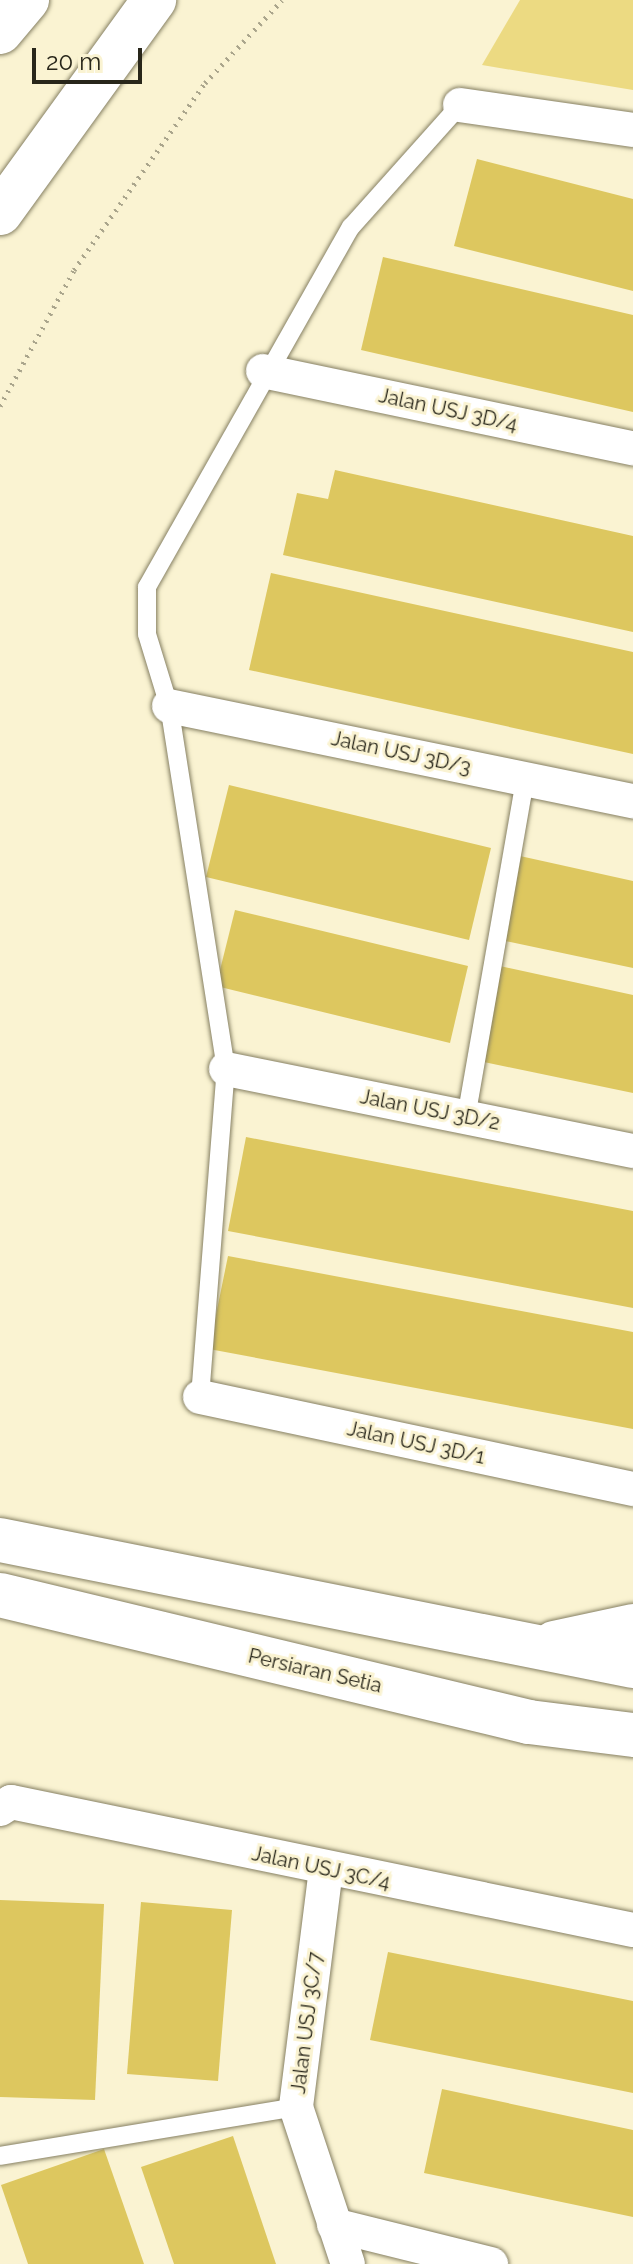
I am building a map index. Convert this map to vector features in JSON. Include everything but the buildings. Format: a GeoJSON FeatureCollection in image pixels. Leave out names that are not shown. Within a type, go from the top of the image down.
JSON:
{"type":"FeatureCollection","features":[{"type":"Feature","properties":{"kind":"main road"},"geometry":{"type":"LineString","coordinates":[[0,32],[27,0]]}},
{"type":"Feature","properties":{"kind":"main road"},"geometry":{"type":"LineString","coordinates":[[0,213],[154,0]]}},
{"type":"Feature","properties":{"kind":"main road"},"geometry":{"type":"LineString","coordinates":[[0,1540],[633,1666]]}},
{"type":"Feature","properties":{"kind":"main road","name":"Persiaran Setia"},"geometry":{"type":"LineString","coordinates":[[0,1595],[529,1722],[633,1735]]}},
{"type":"Feature","properties":{"kind":"main road"},"geometry":{"type":"LineString","coordinates":[[536,1647],[633,1626]]}},
{"type":"Feature","properties":{"kind":"street"},"geometry":{"type":"LineString","coordinates":[[460,105],[633,130]]}},
{"type":"Feature","properties":{"kind":"street","name":"Jalan USJ 3D/4"},"geometry":{"type":"LineString","coordinates":[[263,371],[633,448]]}},
{"type":"Feature","properties":{"kind":"street","name":"Jalan USJ 3D/3"},"geometry":{"type":"LineString","coordinates":[[169,706],[633,801]]}},
{"type":"Feature","properties":{"kind":"street","name":"Jalan USJ 3D/2"},"geometry":{"type":"LineString","coordinates":[[226,1069],[633,1151]]}},
{"type":"Feature","properties":{"kind":"street","name":"Jalan USJ 3D/1"},"geometry":{"type":"LineString","coordinates":[[200,1397],[633,1489]]}},
{"type":"Feature","properties":{"kind":"street","name":"Jalan USJ 3C/4"},"geometry":{"type":"LineString","coordinates":[[5,1805],[633,1930]]}},
{"type":"Feature","properties":{"kind":"street","name":"Jalan USJ 3C/7"},"geometry":{"type":"LineString","coordinates":[[326,1869],[296,2107],[348,2264]]}},
{"type":"Feature","properties":{"kind":"street"},"geometry":{"type":"LineString","coordinates":[[334,2225],[491,2264]]}},
{"type":"Feature","properties":{"kind":"lane"},"geometry":{"type":"LineString","coordinates":[[200,1397],[226,1069],[169,706],[147,634],[147,587],[263,371],[351,227],[460,105]]}},
{"type":"Feature","properties":{"kind":"lane"},"geometry":{"type":"LineString","coordinates":[[466,1118],[525,779]]}},
{"type":"Feature","properties":{"kind":"lane"},"geometry":{"type":"LineString","coordinates":[[0,2156],[296,2107]]}},
{"type":"Feature","properties":{"kind":"path"},"geometry":{"type":"LineString","coordinates":[[0,406],[74,270],[205,83],[282,0]]}},
{"type":"Feature","properties":{"kind":"shaded area"},"geometry":{"type":"Polygon","coordinates":[[[520,0],[633,0],[633,90],[482,65],[520,0]]]}}]}
